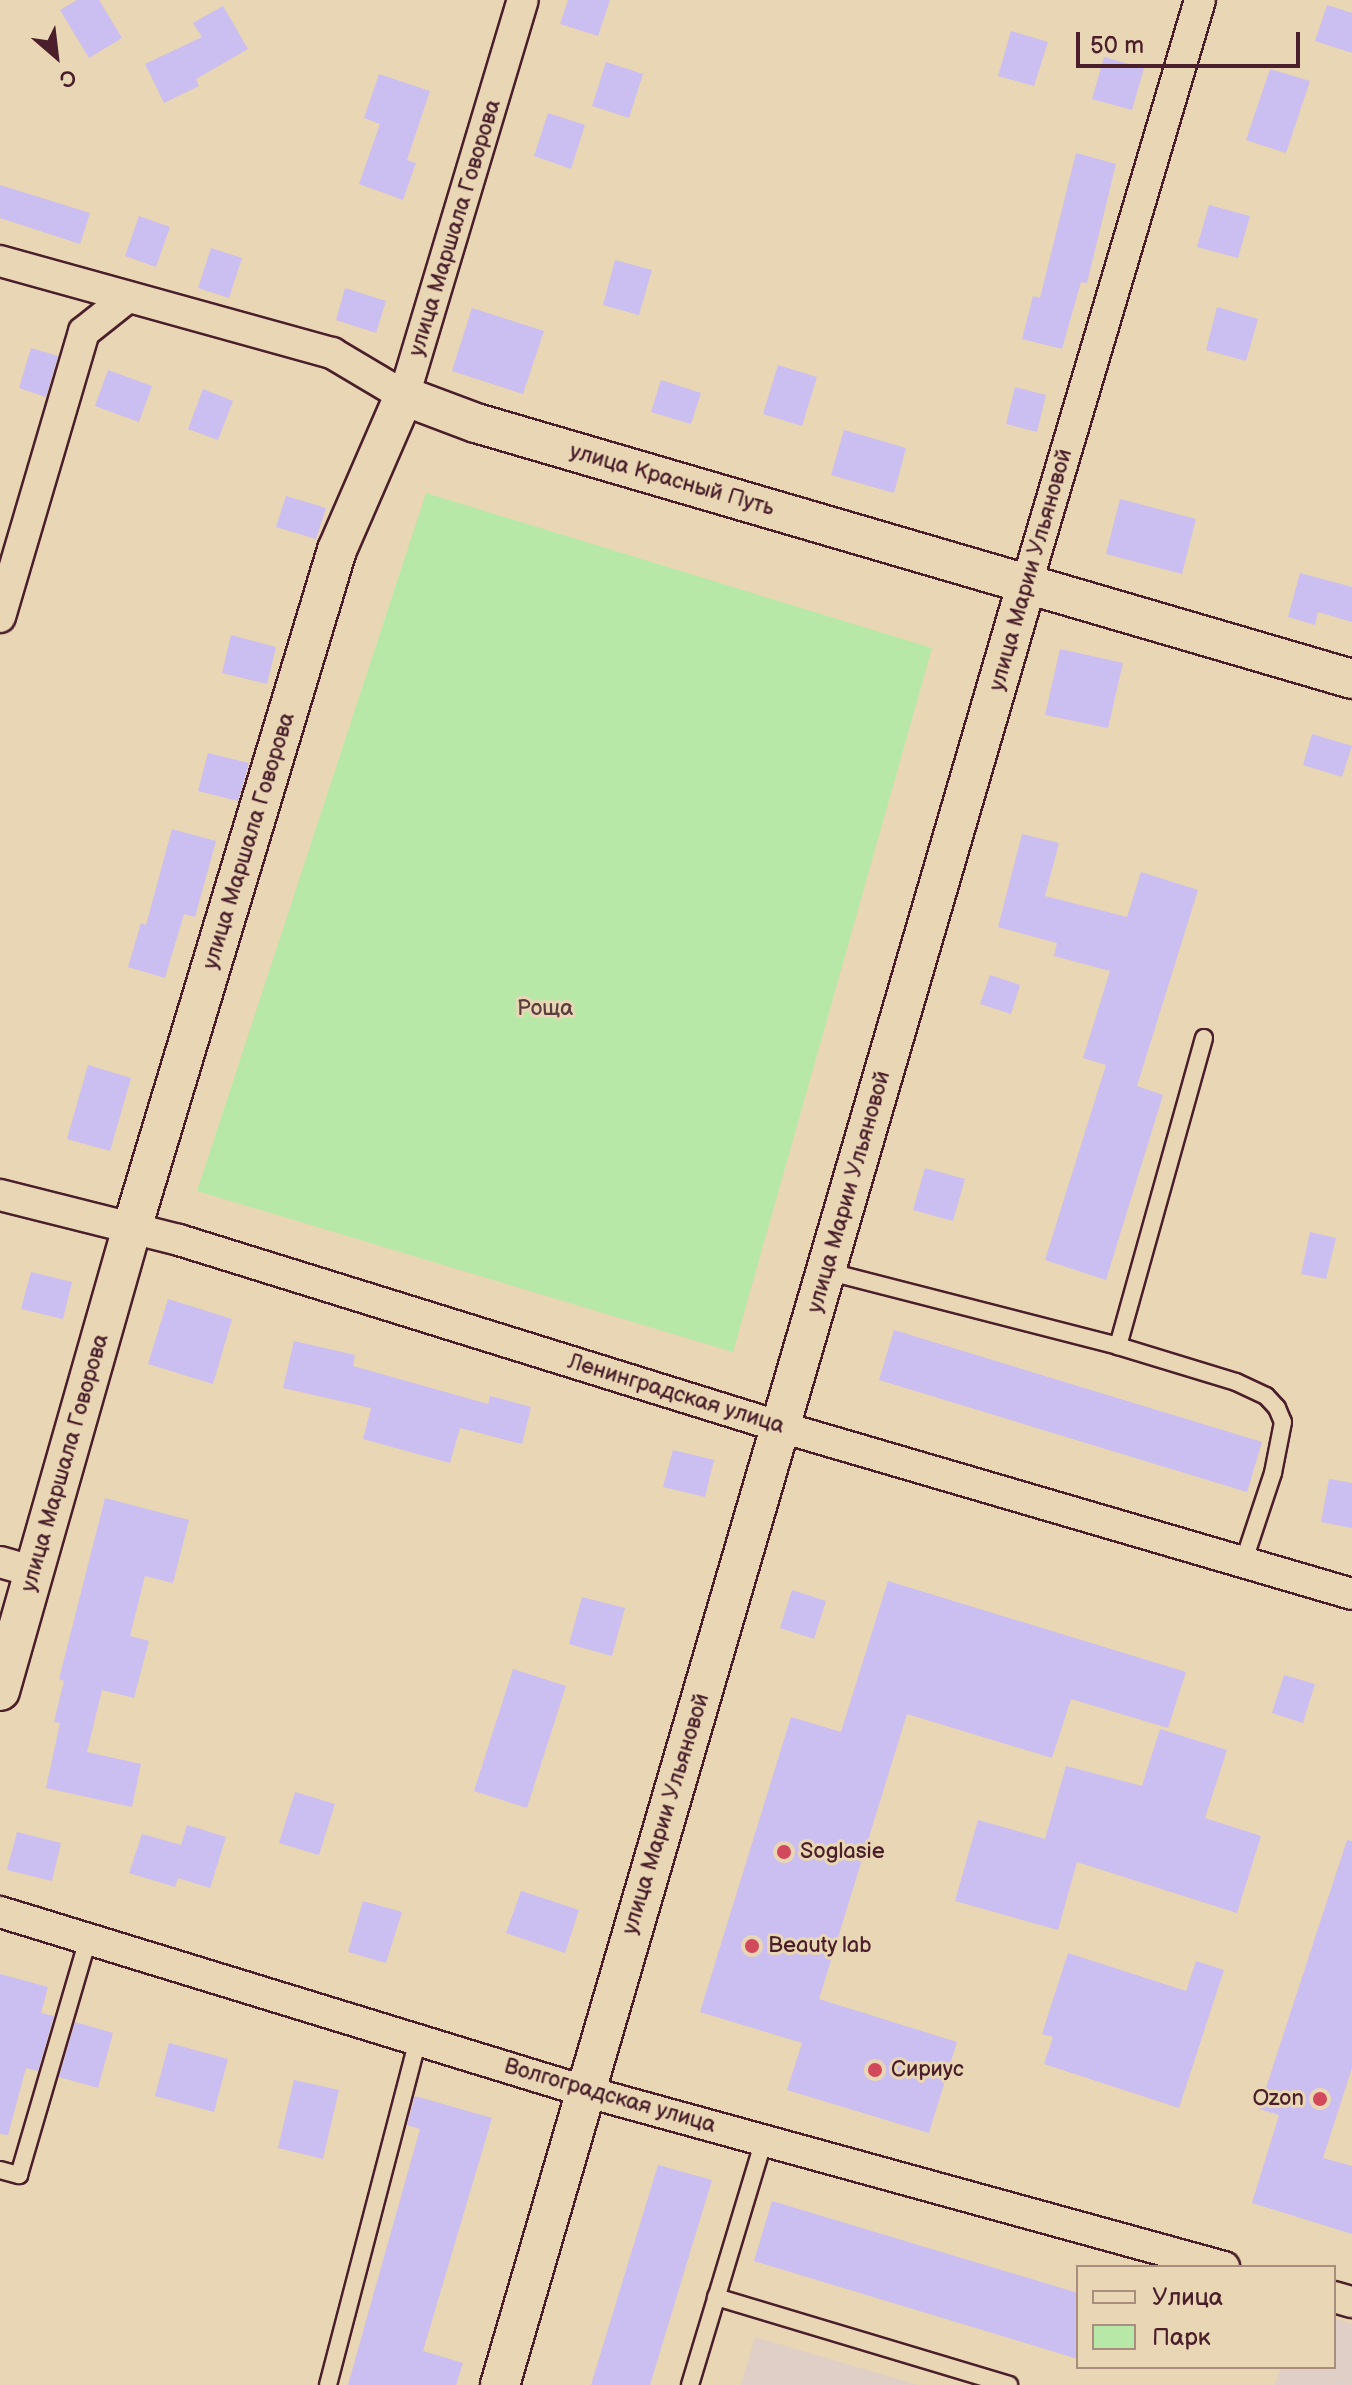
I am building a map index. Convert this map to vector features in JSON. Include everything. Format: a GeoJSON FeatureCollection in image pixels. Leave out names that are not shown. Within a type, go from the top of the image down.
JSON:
{"type":"FeatureCollection","features":[{"type":"Feature","properties":{"kind":"street","name":"улица Маршала Говорова"},"geometry":{"type":"LineString","coordinates":[[0,1691],[17,1567],[132,1228],[337,550],[404,396],[523,0]]}},
{"type":"Feature","properties":{"kind":"street","name":"улица Марии Ульяновой"},"geometry":{"type":"LineString","coordinates":[[500,2385],[1200,0]]}},
{"type":"Feature","properties":{"kind":"street","name":"улица Красный Путь"},"geometry":{"type":"LineString","coordinates":[[0,261],[332,353],[404,396],[476,423],[1352,679]]}},
{"type":"Feature","properties":{"kind":"street"},"geometry":{"type":"LineString","coordinates":[[0,617],[84,332],[128,297]]}},
{"type":"Feature","properties":{"kind":"street","name":"Ленинградская улица"},"geometry":{"type":"LineString","coordinates":[[0,1195],[132,1228],[781,1427],[1352,1594]]}},
{"type":"Feature","properties":{"kind":"street","name":"Волгоградская улица"},"geometry":{"type":"LineString","coordinates":[[0,1912],[584,2091],[1217,2265]]}},
{"type":"Feature","properties":{"kind":"lane"},"geometry":{"type":"LineString","coordinates":[[1118,1346],[1204,1038]]}},
{"type":"Feature","properties":{"kind":"lane"},"geometry":{"type":"LineString","coordinates":[[826,1271],[1118,1346],[1236,1382],[1266,1396],[1277,1408],[1283,1422],[1273,1473],[1244,1560]]}},
{"type":"Feature","properties":{"kind":"lane"},"geometry":{"type":"LineString","coordinates":[[0,2170],[19,2175],[88,1939]]}},
{"type":"Feature","properties":{"kind":"lane"},"geometry":{"type":"LineString","coordinates":[[328,2385],[418,2040]]}},
{"type":"Feature","properties":{"kind":"lane"},"geometry":{"type":"LineString","coordinates":[[690,2385],[764,2140]]}},
{"type":"Feature","properties":{"kind":"lane"},"geometry":{"type":"LineString","coordinates":[[716,2297],[1009,2385]]}},
{"type":"Feature","properties":{"kind":"shaded area"},"geometry":{"type":"Polygon","coordinates":[[[1336,2319],[1352,2324],[1352,2385],[1274,2385],[1280,2369],[1336,2369],[1336,2319]]]}},
{"type":"Feature","properties":{"kind":"shaded area"},"geometry":{"type":"Polygon","coordinates":[[[755,2337],[918,2385],[741,2385],[755,2337]]]}},
{"type":"Feature","properties":{"kind":"green space","name":"Роща"},"geometry":{"type":"Polygon","coordinates":[[[426,493],[932,648],[733,1352],[197,1191],[426,493]]]}},
{"type":"Feature","properties":{"kind":"building"},"geometry":{"type":"Polygon","coordinates":[[[77,0],[99,0],[122,38],[89,58],[60,10],[77,0]]]}},
{"type":"Feature","properties":{"kind":"building"},"geometry":{"type":"Polygon","coordinates":[[[568,0],[610,0],[598,36],[560,24],[568,0]]]}},
{"type":"Feature","properties":{"kind":"building"},"geometry":{"type":"Polygon","coordinates":[[[1327,5],[1352,13],[1352,53],[1315,41],[1327,5]]]}},
{"type":"Feature","properties":{"kind":"building"},"geometry":{"type":"Polygon","coordinates":[[[223,6],[248,49],[196,79],[199,86],[164,103],[145,64],[202,37],[193,23],[223,6]]]}},
{"type":"Feature","properties":{"kind":"building"},"geometry":{"type":"Polygon","coordinates":[[[1011,31],[1048,42],[1034,86],[998,76],[1011,31]]]}},
{"type":"Feature","properties":{"kind":"building"},"geometry":{"type":"Polygon","coordinates":[[[1104,57],[1144,68],[1132,110],[1092,99],[1104,57]]]}},
{"type":"Feature","properties":{"kind":"building"},"geometry":{"type":"Polygon","coordinates":[[[606,62],[643,74],[629,118],[592,106],[606,62]]]}},
{"type":"Feature","properties":{"kind":"building"},"geometry":{"type":"Polygon","coordinates":[[[1270,69],[1310,81],[1286,153],[1246,140],[1270,69]]]}},
{"type":"Feature","properties":{"kind":"building"},"geometry":{"type":"Polygon","coordinates":[[[379,74],[430,91],[407,160],[416,163],[403,200],[359,184],[380,124],[364,118],[379,74]]]}},
{"type":"Feature","properties":{"kind":"building"},"geometry":{"type":"Polygon","coordinates":[[[548,113],[585,125],[571,169],[534,156],[548,113]]]}},
{"type":"Feature","properties":{"kind":"building"},"geometry":{"type":"Polygon","coordinates":[[[1076,153],[1116,164],[1087,283],[1081,282],[1062,349],[1022,339],[1033,296],[1040,298],[1076,153]]]}},
{"type":"Feature","properties":{"kind":"building"},"geometry":{"type":"Polygon","coordinates":[[[0,185],[90,213],[80,244],[0,218],[0,185]]]}},
{"type":"Feature","properties":{"kind":"building"},"geometry":{"type":"Polygon","coordinates":[[[1209,205],[1250,216],[1238,258],[1197,247],[1209,205]]]}},
{"type":"Feature","properties":{"kind":"building"},"geometry":{"type":"Polygon","coordinates":[[[139,216],[170,227],[156,267],[125,256],[139,216]]]}},
{"type":"Feature","properties":{"kind":"building"},"geometry":{"type":"Polygon","coordinates":[[[211,248],[242,258],[229,298],[198,288],[211,248]]]}},
{"type":"Feature","properties":{"kind":"building"},"geometry":{"type":"Polygon","coordinates":[[[615,260],[652,270],[639,315],[603,305],[615,260]]]}},
{"type":"Feature","properties":{"kind":"building"},"geometry":{"type":"Polygon","coordinates":[[[345,288],[386,301],[376,333],[336,320],[345,288]]]}},
{"type":"Feature","properties":{"kind":"building"},"geometry":{"type":"Polygon","coordinates":[[[1217,307],[1258,319],[1246,361],[1206,350],[1217,307]]]}},
{"type":"Feature","properties":{"kind":"building"},"geometry":{"type":"Polygon","coordinates":[[[472,308],[544,331],[523,394],[452,371],[472,308]]]}},
{"type":"Feature","properties":{"kind":"building"},"geometry":{"type":"Polygon","coordinates":[[[31,348],[58,356],[46,397],[19,388],[31,348]]]}},
{"type":"Feature","properties":{"kind":"building"},"geometry":{"type":"Polygon","coordinates":[[[778,365],[817,377],[802,426],[763,414],[778,365]]]}},
{"type":"Feature","properties":{"kind":"building"},"geometry":{"type":"Polygon","coordinates":[[[108,370],[152,386],[139,422],[95,406],[108,370]]]}},
{"type":"Feature","properties":{"kind":"building"},"geometry":{"type":"Polygon","coordinates":[[[661,380],[701,393],[691,424],[651,412],[661,380]]]}},
{"type":"Feature","properties":{"kind":"building"},"geometry":{"type":"Polygon","coordinates":[[[1015,387],[1046,395],[1037,432],[1006,424],[1015,387]]]}},
{"type":"Feature","properties":{"kind":"building"},"geometry":{"type":"Polygon","coordinates":[[[203,389],[233,401],[218,440],[188,429],[203,389]]]}},
{"type":"Feature","properties":{"kind":"building"},"geometry":{"type":"Polygon","coordinates":[[[844,430],[906,448],[894,493],[831,475],[844,430]]]}},
{"type":"Feature","properties":{"kind":"building"},"geometry":{"type":"Polygon","coordinates":[[[286,496],[326,508],[316,539],[276,527],[286,496]]]}},
{"type":"Feature","properties":{"kind":"building"},"geometry":{"type":"Polygon","coordinates":[[[1120,499],[1196,519],[1182,574],[1106,554],[1120,499]]]}},
{"type":"Feature","properties":{"kind":"building"},"geometry":{"type":"Polygon","coordinates":[[[1300,573],[1352,587],[1352,622],[1318,612],[1315,625],[1288,617],[1300,573]]]}},
{"type":"Feature","properties":{"kind":"building"},"geometry":{"type":"Polygon","coordinates":[[[231,635],[276,647],[267,684],[222,673],[231,635]]]}},
{"type":"Feature","properties":{"kind":"building"},"geometry":{"type":"Polygon","coordinates":[[[1060,649],[1123,663],[1108,728],[1045,715],[1060,649]]]}},
{"type":"Feature","properties":{"kind":"building"},"geometry":{"type":"Polygon","coordinates":[[[1312,734],[1352,746],[1342,777],[1303,765],[1312,734]]]}},
{"type":"Feature","properties":{"kind":"building"},"geometry":{"type":"Polygon","coordinates":[[[208,753],[249,763],[238,801],[198,791],[208,753]]]}},
{"type":"Feature","properties":{"kind":"building"},"geometry":{"type":"Polygon","coordinates":[[[172,829],[216,841],[195,917],[184,914],[165,978],[128,967],[141,923],[146,925],[172,829]]]}},
{"type":"Feature","properties":{"kind":"building"},"geometry":{"type":"Polygon","coordinates":[[[1022,834],[1059,843],[1045,896],[1127,917],[1141,872],[1198,890],[1137,1086],[1163,1095],[1106,1280],[1045,1260],[1106,1065],[1083,1058],[1110,971],[1054,956],[1057,943],[998,927],[1022,834]]]}},
{"type":"Feature","properties":{"kind":"building"},"geometry":{"type":"Polygon","coordinates":[[[990,975],[1020,985],[1011,1014],[980,1004],[990,975]]]}},
{"type":"Feature","properties":{"kind":"building"},"geometry":{"type":"Polygon","coordinates":[[[88,1065],[131,1078],[110,1151],[67,1139],[88,1065]]]}},
{"type":"Feature","properties":{"kind":"building"},"geometry":{"type":"Polygon","coordinates":[[[925,1168],[965,1179],[953,1221],[913,1210],[925,1168]]]}},
{"type":"Feature","properties":{"kind":"building"},"geometry":{"type":"Polygon","coordinates":[[[1310,1232],[1336,1238],[1326,1279],[1301,1274],[1310,1232]]]}},
{"type":"Feature","properties":{"kind":"building"},"geometry":{"type":"Polygon","coordinates":[[[31,1272],[72,1282],[63,1319],[21,1309],[31,1272]]]}},
{"type":"Feature","properties":{"kind":"building"},"geometry":{"type":"Polygon","coordinates":[[[168,1299],[232,1319],[213,1384],[148,1364],[168,1299]]]}},
{"type":"Feature","properties":{"kind":"building"},"geometry":{"type":"Polygon","coordinates":[[[894,1330],[1262,1442],[1247,1492],[879,1380],[894,1330]]]}},
{"type":"Feature","properties":{"kind":"building"},"geometry":{"type":"Polygon","coordinates":[[[294,1341],[355,1355],[353,1366],[488,1404],[490,1396],[531,1407],[522,1444],[460,1428],[450,1463],[363,1439],[371,1408],[283,1388],[294,1341]]]}},
{"type":"Feature","properties":{"kind":"building"},"geometry":{"type":"Polygon","coordinates":[[[673,1450],[714,1460],[705,1497],[663,1487],[673,1450]]]}},
{"type":"Feature","properties":{"kind":"building"},"geometry":{"type":"Polygon","coordinates":[[[1329,1479],[1352,1483],[1352,1528],[1321,1522],[1329,1479]]]}},
{"type":"Feature","properties":{"kind":"building"},"geometry":{"type":"Polygon","coordinates":[[[105,1498],[189,1520],[173,1583],[145,1576],[130,1636],[149,1641],[134,1698],[102,1690],[87,1752],[141,1764],[132,1807],[46,1788],[60,1723],[54,1722],[64,1681],[59,1679],[105,1498]]]}},
{"type":"Feature","properties":{"kind":"building"},"geometry":{"type":"Polygon","coordinates":[[[888,1581],[1186,1672],[1168,1728],[1071,1699],[1052,1758],[907,1714],[819,1999],[957,2042],[929,2133],[787,2090],[802,2043],[700,2012],[791,1717],[841,1732],[888,1581]]]}},
{"type":"Feature","properties":{"kind":"building"},"geometry":{"type":"Polygon","coordinates":[[[792,1590],[826,1601],[814,1639],[780,1628],[792,1590]]]}},
{"type":"Feature","properties":{"kind":"building"},"geometry":{"type":"Polygon","coordinates":[[[582,1597],[625,1608],[612,1656],[569,1644],[582,1597]]]}},
{"type":"Feature","properties":{"kind":"building"},"geometry":{"type":"Polygon","coordinates":[[[513,1669],[566,1686],[527,1808],[474,1791],[513,1669]]]}},
{"type":"Feature","properties":{"kind":"building"},"geometry":{"type":"Polygon","coordinates":[[[1284,1675],[1315,1684],[1303,1723],[1272,1713],[1284,1675]]]}},
{"type":"Feature","properties":{"kind":"building"},"geometry":{"type":"Polygon","coordinates":[[[1160,1729],[1227,1750],[1205,1818],[1261,1836],[1237,1913],[1077,1862],[1058,1930],[955,1901],[978,1820],[1045,1839],[1066,1766],[1142,1786],[1160,1729]]]}},
{"type":"Feature","properties":{"kind":"building"},"geometry":{"type":"Polygon","coordinates":[[[295,1792],[335,1804],[319,1855],[279,1843],[295,1792]]]}},
{"type":"Feature","properties":{"kind":"building"},"geometry":{"type":"Polygon","coordinates":[[[187,1825],[226,1837],[210,1888],[178,1878],[175,1887],[129,1873],[142,1834],[181,1845],[187,1825]]]}},
{"type":"Feature","properties":{"kind":"building"},"geometry":{"type":"Polygon","coordinates":[[[17,1832],[61,1843],[52,1881],[7,1870],[17,1832]]]}},
{"type":"Feature","properties":{"kind":"building"},"geometry":{"type":"Polygon","coordinates":[[[1347,1840],[1352,1841],[1352,2068],[1323,2158],[1352,2166],[1352,2234],[1252,2203],[1279,2115],[1259,2109],[1347,1840]]]}},
{"type":"Feature","properties":{"kind":"building"},"geometry":{"type":"Polygon","coordinates":[[[521,1891],[579,1910],[565,1953],[506,1933],[521,1891]]]}},
{"type":"Feature","properties":{"kind":"building"},"geometry":{"type":"Polygon","coordinates":[[[363,1901],[402,1912],[386,1963],[348,1952],[363,1901]]]}},
{"type":"Feature","properties":{"kind":"building"},"geometry":{"type":"Polygon","coordinates":[[[1068,1953],[1186,1991],[1196,1961],[1224,1970],[1179,2108],[1044,2064],[1053,2037],[1042,2034],[1068,1953]]]}},
{"type":"Feature","properties":{"kind":"building"},"geometry":{"type":"Polygon","coordinates":[[[0,1974],[48,1987],[41,2013],[54,2016],[38,2071],[26,2068],[8,2135],[0,2134],[0,1974]]]}},
{"type":"Feature","properties":{"kind":"building"},"geometry":{"type":"Polygon","coordinates":[[[75,2022],[113,2033],[98,2088],[59,2077],[75,2022]]]}},
{"type":"Feature","properties":{"kind":"building"},"geometry":{"type":"Polygon","coordinates":[[[169,2043],[228,2059],[214,2112],[155,2096],[169,2043]]]}},
{"type":"Feature","properties":{"kind":"building"},"geometry":{"type":"Polygon","coordinates":[[[294,2080],[339,2090],[323,2159],[278,2148],[294,2080]]]}},
{"type":"Feature","properties":{"kind":"building"},"geometry":{"type":"Polygon","coordinates":[[[415,2096],[492,2118],[423,2351],[463,2363],[456,2385],[348,2385],[420,2129],[407,2125],[415,2096]]]}},
{"type":"Feature","properties":{"kind":"building"},"geometry":{"type":"Polygon","coordinates":[[[658,2165],[712,2180],[650,2385],[591,2385],[658,2165]]]}},
{"type":"Feature","properties":{"kind":"building"},"geometry":{"type":"Polygon","coordinates":[[[772,2201],[1076,2292],[1076,2358],[754,2261],[772,2201]]]}},
{"type":"Feature","properties":{"kind":"place","name":"Soglasie"},"geometry":{"type":"Point","coordinates":[784,1852]}},
{"type":"Feature","properties":{"kind":"place","name":"Beauty lab"},"geometry":{"type":"Point","coordinates":[752,1946]}},
{"type":"Feature","properties":{"kind":"place","name":"Сириус"},"geometry":{"type":"Point","coordinates":[875,2070]}},
{"type":"Feature","properties":{"kind":"place","name":"Ozon"},"geometry":{"type":"Point","coordinates":[1320,2099]}}]}
